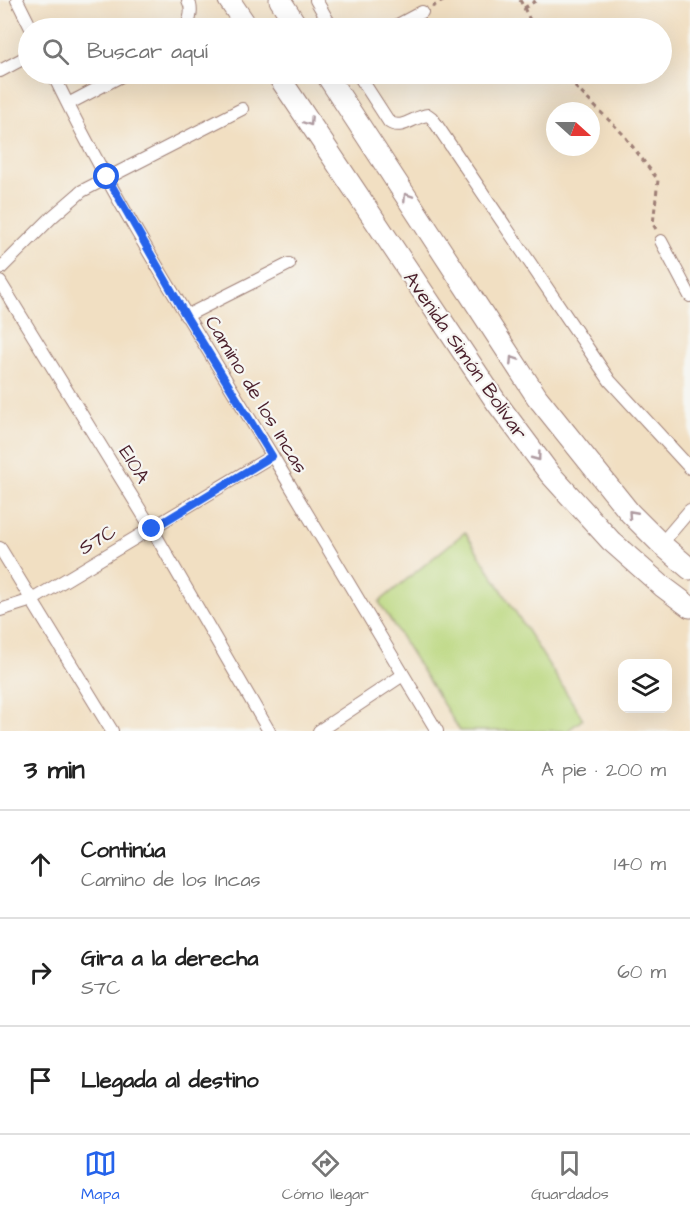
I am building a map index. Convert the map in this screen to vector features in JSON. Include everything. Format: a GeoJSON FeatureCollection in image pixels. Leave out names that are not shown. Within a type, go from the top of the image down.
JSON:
{"type":"FeatureCollection","features":[{"type":"Feature","properties":{"kind":"highway"},"geometry":{"type":"LineString","coordinates":[[229,0],[241,18]]}},
{"type":"Feature","properties":{"kind":"highway"},"geometry":{"type":"LineString","coordinates":[[280,0],[292,18]]}},
{"type":"Feature","properties":{"kind":"highway","name":"Avenida Simón Bolívar"},"geometry":{"type":"LineString","coordinates":[[284,84],[497,403],[550,474],[611,541],[662,586],[690,607]]}},
{"type":"Feature","properties":{"kind":"highway","name":"Avenida Simón Bolívar"},"geometry":{"type":"LineString","coordinates":[[333,84],[537,397],[630,513],[690,569]]}},
{"type":"Feature","properties":{"kind":"street"},"geometry":{"type":"LineString","coordinates":[[17,0],[26,18]]}},
{"type":"Feature","properties":{"kind":"street"},"geometry":{"type":"LineString","coordinates":[[188,0],[190,18]]}},
{"type":"Feature","properties":{"kind":"street"},"geometry":{"type":"LineString","coordinates":[[316,0],[326,18]]}},
{"type":"Feature","properties":{"kind":"street"},"geometry":{"type":"LineString","coordinates":[[411,18],[422,12]]}},
{"type":"Feature","properties":{"kind":"street"},"geometry":{"type":"LineString","coordinates":[[0,71],[18,61]]}},
{"type":"Feature","properties":{"kind":"street","name":"Camino de los Incas"},"geometry":{"type":"LineString","coordinates":[[58,84],[107,177],[186,316],[436,731]]}},
{"type":"Feature","properties":{"kind":"street"},"geometry":{"type":"LineString","coordinates":[[68,104],[106,84]]}},
{"type":"Feature","properties":{"kind":"street"},"geometry":{"type":"LineString","coordinates":[[364,84],[389,122],[394,125],[400,126],[423,115],[432,118],[610,381],[690,468]]}},
{"type":"Feature","properties":{"kind":"street"},"geometry":{"type":"LineString","coordinates":[[0,269],[52,217],[82,191],[242,109]]}},
{"type":"Feature","properties":{"kind":"street"},"geometry":{"type":"LineString","coordinates":[[661,240],[690,296]]}},
{"type":"Feature","properties":{"kind":"street"},"geometry":{"type":"LineString","coordinates":[[186,316],[289,264]]}},
{"type":"Feature","properties":{"kind":"street","name":"E10A"},"geometry":{"type":"LineString","coordinates":[[0,282],[152,529],[268,731]]}},
{"type":"Feature","properties":{"kind":"street","name":"S7C"},"geometry":{"type":"LineString","coordinates":[[0,610],[32,600],[272,456]]}},
{"type":"Feature","properties":{"kind":"street"},"geometry":{"type":"LineString","coordinates":[[661,544],[690,510]]}},
{"type":"Feature","properties":{"kind":"street"},"geometry":{"type":"LineString","coordinates":[[0,548],[112,731]]}},
{"type":"Feature","properties":{"kind":"street"},"geometry":{"type":"LineString","coordinates":[[319,731],[403,675]]}},
{"type":"Feature","properties":{"kind":"path"},"geometry":{"type":"LineString","coordinates":[[520,0],[529,18]]}},
{"type":"Feature","properties":{"kind":"path"},"geometry":{"type":"LineString","coordinates":[[524,9],[537,0]]}},
{"type":"Feature","properties":{"kind":"path"},"geometry":{"type":"LineString","coordinates":[[572,84],[623,134],[658,180],[653,224],[661,240]]}},
{"type":"Feature","properties":{"kind":"green space"},"geometry":{"type":"Polygon","coordinates":[[[465,532],[583,719],[567,731],[460,731],[379,602],[465,532]]]}},
{"type":"Feature","properties":{"kind":"route"},"geometry":{"type":"LineString","coordinates":[[107,177],[186,316],[272,456],[152,529]]}}]}
